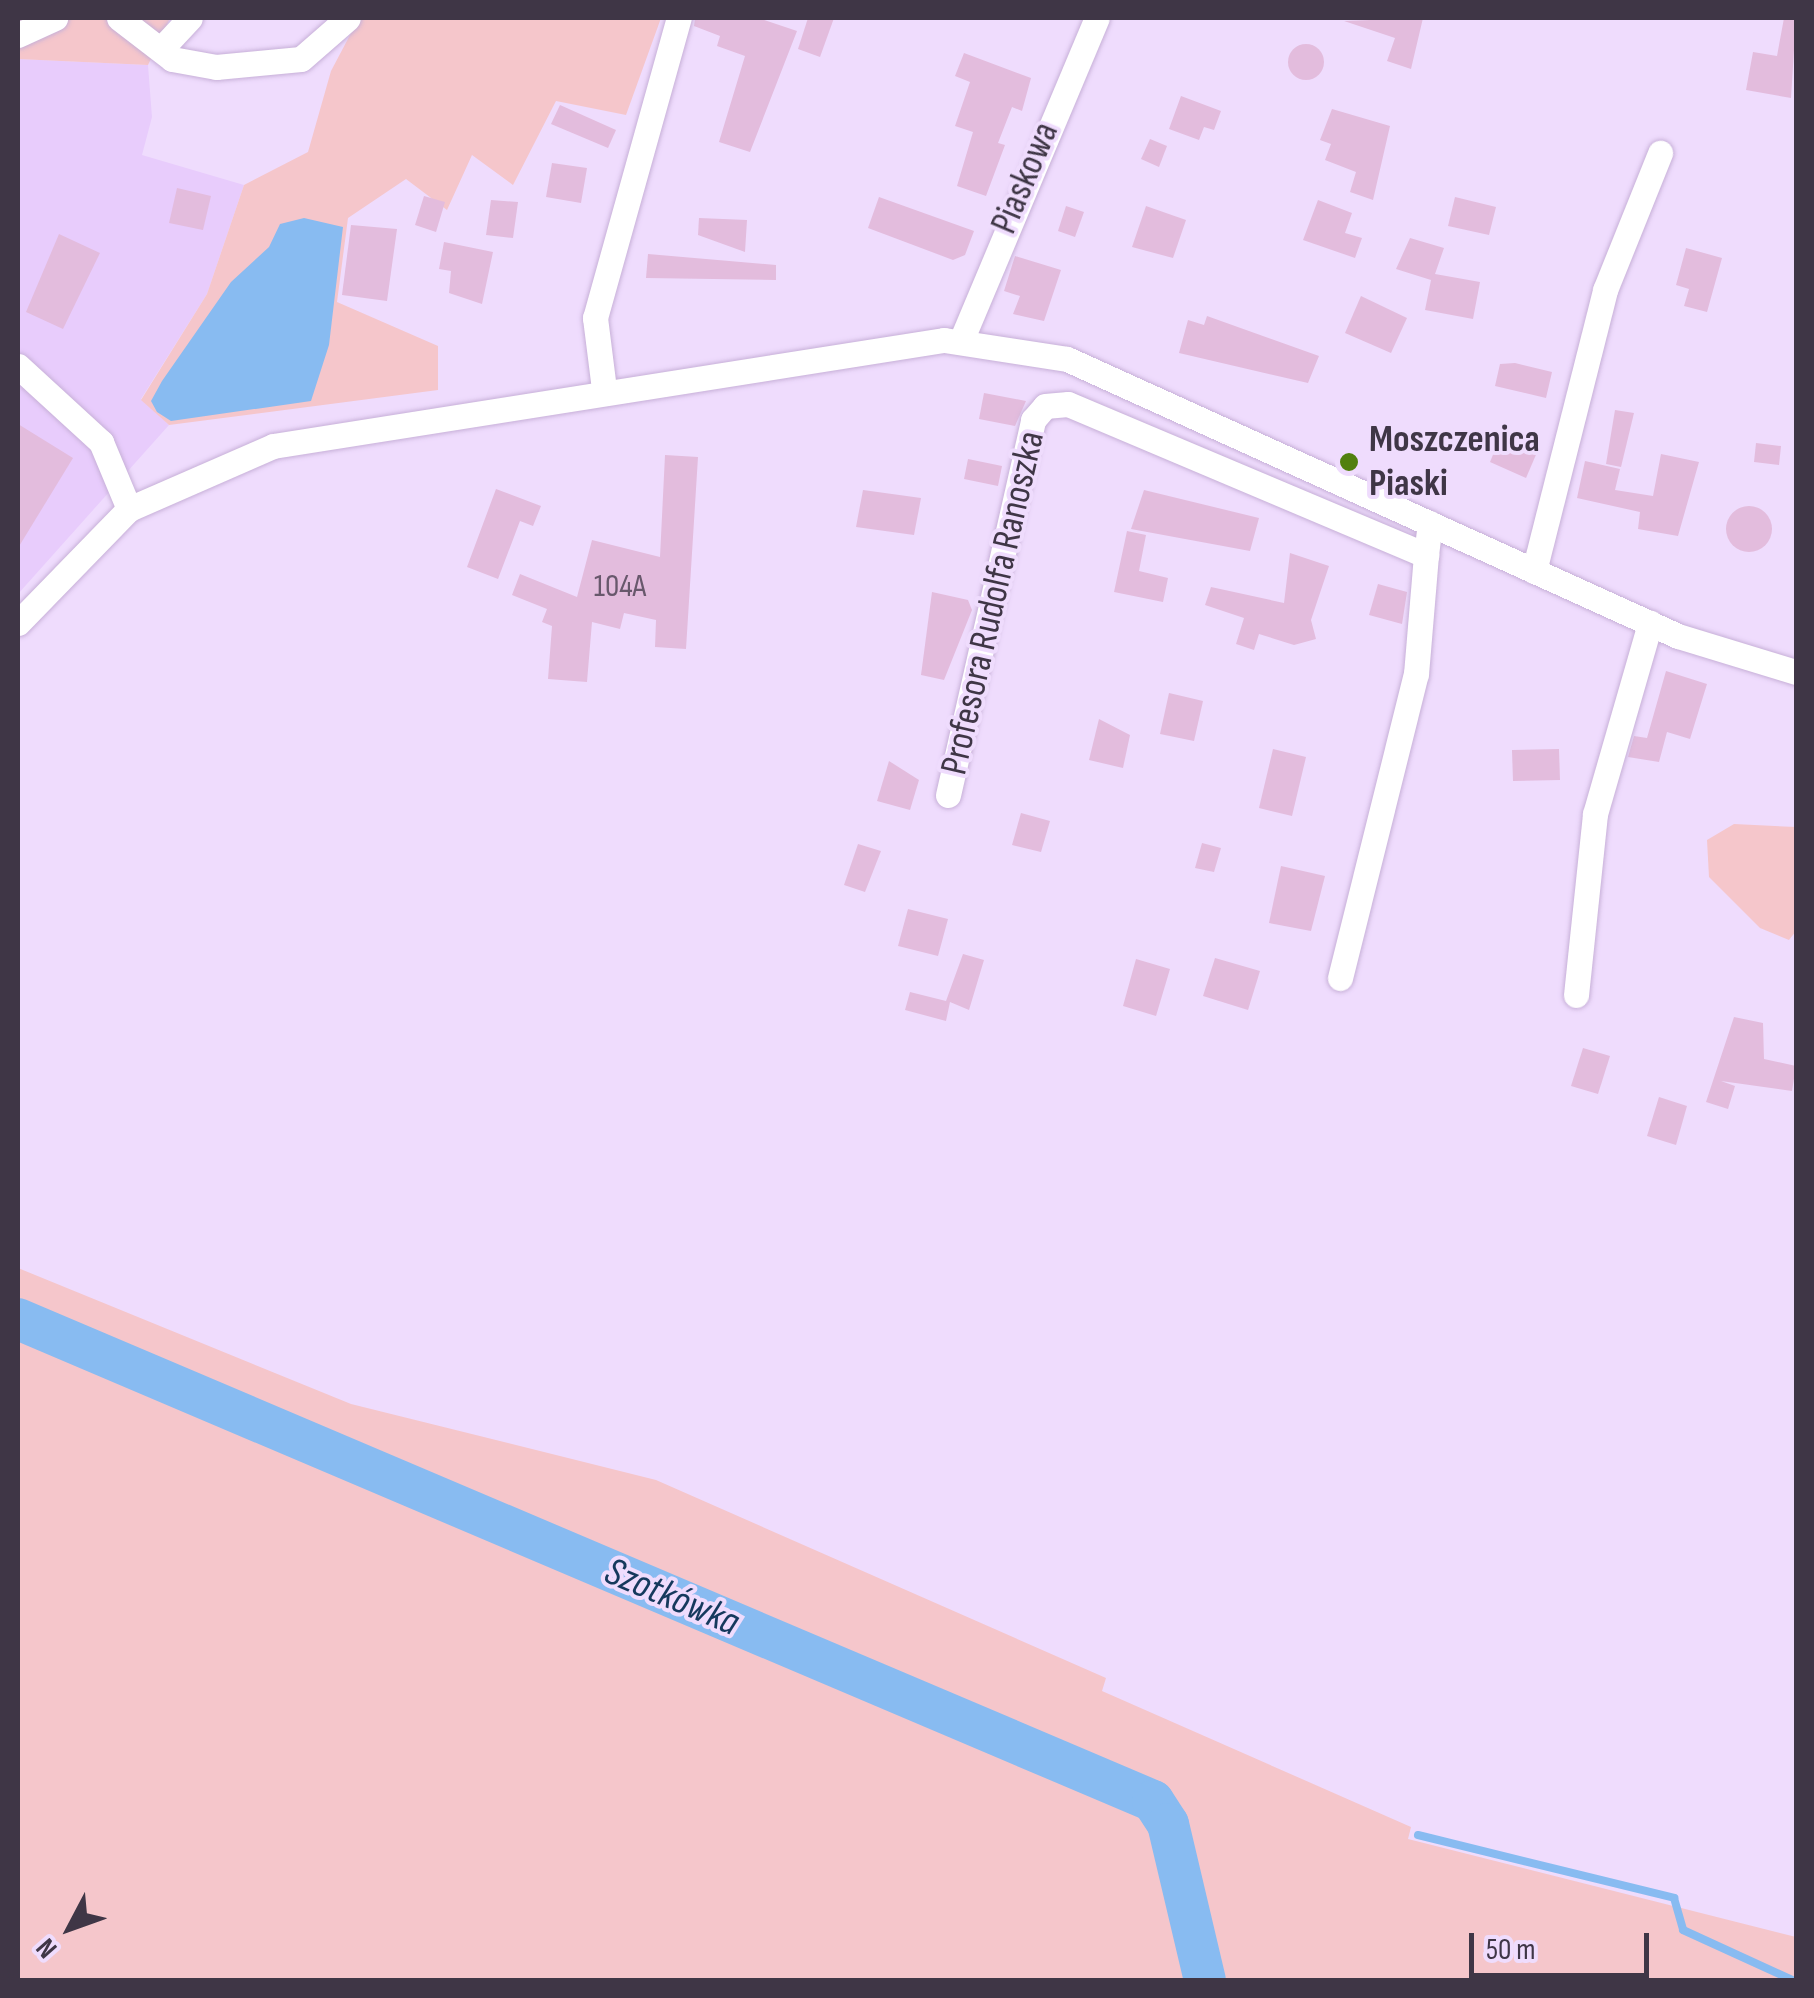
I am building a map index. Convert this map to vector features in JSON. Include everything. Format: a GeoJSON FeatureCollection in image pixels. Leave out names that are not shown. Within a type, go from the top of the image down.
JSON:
{"type":"FeatureCollection","features":[{"type":"Feature","properties":{"kind":"street"},"geometry":{"type":"LineString","coordinates":[[18,35],[55,18]]}},
{"type":"Feature","properties":{"kind":"street"},"geometry":{"type":"LineString","coordinates":[[120,18],[189,66],[257,65],[313,53],[348,18]]}},
{"type":"Feature","properties":{"kind":"street"},"geometry":{"type":"LineString","coordinates":[[161,49],[190,18]]}},
{"type":"Feature","properties":{"kind":"street"},"geometry":{"type":"LineString","coordinates":[[604,389],[595,318],[679,18]]}},
{"type":"Feature","properties":{"kind":"street","name":"Piaskowa"},"geometry":{"type":"LineString","coordinates":[[961,341],[1096,18]]}},
{"type":"Feature","properties":{"kind":"street"},"geometry":{"type":"LineString","coordinates":[[1534,571],[1605,290],[1660,153]]}},
{"type":"Feature","properties":{"kind":"street"},"geometry":{"type":"LineString","coordinates":[[18,624],[129,510],[273,446],[604,389],[961,341],[1067,359],[1650,623],[1796,672]]}},
{"type":"Feature","properties":{"kind":"street"},"geometry":{"type":"LineString","coordinates":[[18,366],[101,442],[129,510]]}},
{"type":"Feature","properties":{"kind":"street","name":"Profesora Rudolfa Ranoszka"},"geometry":{"type":"LineString","coordinates":[[948,795],[1033,420],[1045,406],[1068,404],[1426,554]]}},
{"type":"Feature","properties":{"kind":"street"},"geometry":{"type":"LineString","coordinates":[[1340,978],[1416,674],[1430,523]]}},
{"type":"Feature","properties":{"kind":"street"},"geometry":{"type":"LineString","coordinates":[[1576,994],[1595,814],[1650,623]]}},
{"type":"Feature","properties":{"kind":"shaded area"},"geometry":{"type":"Polygon","coordinates":[[[18,18],[170,18],[148,65],[18,59],[18,18]]]}},
{"type":"Feature","properties":{"kind":"shaded area"},"geometry":{"type":"Polygon","coordinates":[[[359,18],[661,18],[626,115],[556,101],[513,185],[472,155],[447,210],[406,179],[348,218],[337,302],[438,346],[438,390],[169,425],[141,400],[207,294],[244,185],[308,152],[331,71],[359,18]]]}},
{"type":"Feature","properties":{"kind":"shaded area"},"geometry":{"type":"Polygon","coordinates":[[[18,59],[148,65],[152,117],[142,155],[244,185],[207,294],[141,399],[169,425],[18,594],[18,59]]]}},
{"type":"Feature","properties":{"kind":"shaded area"},"geometry":{"type":"Polygon","coordinates":[[[1734,824],[1796,827],[1796,931],[1789,940],[1760,928],[1709,877],[1707,840],[1734,824]]]}},
{"type":"Feature","properties":{"kind":"shaded area"},"geometry":{"type":"Polygon","coordinates":[[[18,1268],[351,1404],[656,1480],[1106,1678],[1102,1691],[1411,1827],[1408,1839],[1796,1937],[1796,1980],[18,1980],[18,1268]]]}},
{"type":"Feature","properties":{"kind":"water"},"geometry":{"type":"Polygon","coordinates":[[[304,218],[343,227],[329,345],[311,401],[171,421],[157,412],[151,401],[162,381],[231,282],[269,247],[280,224],[304,218]]]}},
{"type":"Feature","properties":{"kind":"building"},"geometry":{"type":"Polygon","coordinates":[[[695,18],[758,18],[797,31],[750,152],[719,142],[745,56],[717,46],[720,36],[694,26],[695,18]]]}},
{"type":"Feature","properties":{"kind":"building"},"geometry":{"type":"Polygon","coordinates":[[[808,18],[834,18],[820,57],[798,49],[808,18]]]}},
{"type":"Feature","properties":{"kind":"building"},"geometry":{"type":"Polygon","coordinates":[[[1423,18],[1411,69],[1387,61],[1395,38],[1344,21],[1423,18]]]}},
{"type":"Feature","properties":{"kind":"building"},"geometry":{"type":"Polygon","coordinates":[[[1784,18],[1796,18],[1791,98],[1746,90],[1753,52],[1777,56],[1784,18]]]}},
{"type":"Feature","properties":{"kind":"building"},"geometry":{"type":"Polygon","coordinates":[[[1306,44],[1319,49],[1324,62],[1319,75],[1306,80],[1293,75],[1288,62],[1293,49],[1306,44]]]}},
{"type":"Feature","properties":{"kind":"building"},"geometry":{"type":"Polygon","coordinates":[[[964,53],[1031,78],[1022,111],[1012,107],[998,143],[1005,145],[986,196],[957,186],[973,132],[955,126],[970,82],[955,76],[964,53]]]}},
{"type":"Feature","properties":{"kind":"building"},"geometry":{"type":"Polygon","coordinates":[[[1181,96],[1221,111],[1214,130],[1204,127],[1199,140],[1169,129],[1181,96]]]}},
{"type":"Feature","properties":{"kind":"building"},"geometry":{"type":"Polygon","coordinates":[[[560,105],[616,130],[608,148],[551,124],[560,105]]]}},
{"type":"Feature","properties":{"kind":"building"},"geometry":{"type":"Polygon","coordinates":[[[1332,109],[1390,126],[1373,200],[1350,192],[1356,172],[1325,160],[1331,144],[1320,140],[1332,109]]]}},
{"type":"Feature","properties":{"kind":"building"},"geometry":{"type":"Polygon","coordinates":[[[1150,139],[1167,146],[1159,167],[1141,159],[1150,139]]]}},
{"type":"Feature","properties":{"kind":"building"},"geometry":{"type":"Polygon","coordinates":[[[552,163],[587,168],[581,203],[546,197],[552,163]]]}},
{"type":"Feature","properties":{"kind":"building"},"geometry":{"type":"Polygon","coordinates":[[[177,188],[211,196],[203,230],[169,223],[177,188]]]}},
{"type":"Feature","properties":{"kind":"building"},"geometry":{"type":"Polygon","coordinates":[[[424,196],[445,202],[436,232],[415,225],[424,196]]]}},
{"type":"Feature","properties":{"kind":"building"},"geometry":{"type":"Polygon","coordinates":[[[879,197],[974,231],[965,255],[953,260],[868,228],[879,197]]]}},
{"type":"Feature","properties":{"kind":"building"},"geometry":{"type":"Polygon","coordinates":[[[1455,197],[1496,207],[1489,235],[1448,226],[1455,197]]]}},
{"type":"Feature","properties":{"kind":"building"},"geometry":{"type":"Polygon","coordinates":[[[491,200],[518,202],[513,238],[486,235],[491,200]]]}},
{"type":"Feature","properties":{"kind":"building"},"geometry":{"type":"Polygon","coordinates":[[[1318,200],[1352,213],[1345,233],[1362,238],[1355,258],[1303,240],[1318,200]]]}},
{"type":"Feature","properties":{"kind":"building"},"geometry":{"type":"Polygon","coordinates":[[[1066,206],[1084,212],[1075,237],[1058,231],[1066,206]]]}},
{"type":"Feature","properties":{"kind":"building"},"geometry":{"type":"Polygon","coordinates":[[[1146,206],[1186,220],[1173,258],[1132,247],[1146,206]]]}},
{"type":"Feature","properties":{"kind":"building"},"geometry":{"type":"Polygon","coordinates":[[[699,218],[747,220],[745,252],[698,235],[699,218]]]}},
{"type":"Feature","properties":{"kind":"building"},"geometry":{"type":"Polygon","coordinates":[[[351,225],[397,229],[387,301],[342,295],[351,225]]]}},
{"type":"Feature","properties":{"kind":"building"},"geometry":{"type":"Polygon","coordinates":[[[59,234],[100,253],[63,329],[26,312],[59,234]]]}},
{"type":"Feature","properties":{"kind":"building"},"geometry":{"type":"Polygon","coordinates":[[[1410,238],[1444,248],[1435,274],[1480,282],[1473,319],[1425,310],[1431,280],[1396,269],[1410,238]]]}},
{"type":"Feature","properties":{"kind":"building"},"geometry":{"type":"Polygon","coordinates":[[[444,242],[493,252],[482,304],[449,293],[451,271],[439,269],[444,242]]]}},
{"type":"Feature","properties":{"kind":"building"},"geometry":{"type":"Polygon","coordinates":[[[1686,248],[1722,258],[1707,312],[1684,306],[1689,289],[1676,285],[1686,248]]]}},
{"type":"Feature","properties":{"kind":"building"},"geometry":{"type":"Polygon","coordinates":[[[648,254],[776,265],[776,280],[646,278],[648,254]]]}},
{"type":"Feature","properties":{"kind":"building"},"geometry":{"type":"Polygon","coordinates":[[[1015,256],[1061,270],[1044,321],[1013,314],[1020,296],[1004,291],[1015,256]]]}},
{"type":"Feature","properties":{"kind":"building"},"geometry":{"type":"Polygon","coordinates":[[[1361,296],[1407,318],[1391,353],[1345,333],[1361,296]]]}},
{"type":"Feature","properties":{"kind":"building"},"geometry":{"type":"Polygon","coordinates":[[[1207,316],[1319,356],[1308,383],[1179,353],[1188,320],[1204,325],[1207,316]]]}},
{"type":"Feature","properties":{"kind":"building"},"geometry":{"type":"Polygon","coordinates":[[[1515,363],[1552,372],[1546,398],[1495,386],[1500,364],[1515,363]]]}},
{"type":"Feature","properties":{"kind":"building"},"geometry":{"type":"Polygon","coordinates":[[[984,393],[1026,401],[1015,426],[979,419],[984,393]]]}},
{"type":"Feature","properties":{"kind":"building"},"geometry":{"type":"Polygon","coordinates":[[[1615,410],[1634,413],[1621,467],[1606,464],[1615,410]]]}},
{"type":"Feature","properties":{"kind":"building"},"geometry":{"type":"Polygon","coordinates":[[[18,424],[73,458],[18,548],[18,424]]]}},
{"type":"Feature","properties":{"kind":"building"},"geometry":{"type":"Polygon","coordinates":[[[1499,440],[1538,450],[1526,478],[1490,462],[1499,440]]]}},
{"type":"Feature","properties":{"kind":"building"},"geometry":{"type":"Polygon","coordinates":[[[1756,443],[1781,446],[1779,465],[1754,462],[1756,443]]]}},
{"type":"Feature","properties":{"kind":"building"},"geometry":{"type":"Polygon","coordinates":[[[1661,454],[1699,462],[1678,536],[1638,529],[1640,512],[1577,498],[1585,461],[1620,469],[1615,490],[1653,496],[1661,454]]]}},
{"type":"Feature","properties":{"kind":"building"},"geometry":{"type":"Polygon","coordinates":[[[665,455],[698,457],[686,649],[655,647],[656,620],[624,613],[620,629],[592,622],[587,682],[548,679],[552,626],[542,622],[547,609],[512,595],[520,574],[577,597],[592,540],[660,557],[665,455]]]}},
{"type":"Feature","properties":{"kind":"building"},"geometry":{"type":"Polygon","coordinates":[[[968,459],[1002,466],[998,486],[964,479],[968,459]]]}},
{"type":"Feature","properties":{"kind":"building"},"geometry":{"type":"Polygon","coordinates":[[[496,489],[541,506],[533,526],[520,521],[498,579],[467,567],[496,489]]]}},
{"type":"Feature","properties":{"kind":"building"},"geometry":{"type":"Polygon","coordinates":[[[863,490],[921,498],[914,535],[856,527],[863,490]]]}},
{"type":"Feature","properties":{"kind":"building"},"geometry":{"type":"Polygon","coordinates":[[[1144,490],[1259,518],[1250,551],[1131,529],[1144,490]]]}},
{"type":"Feature","properties":{"kind":"building"},"geometry":{"type":"Polygon","coordinates":[[[1749,506],[1765,513],[1772,529],[1765,545],[1749,552],[1733,545],[1726,529],[1733,513],[1749,506]]]}},
{"type":"Feature","properties":{"kind":"building"},"geometry":{"type":"Polygon","coordinates":[[[1127,531],[1146,535],[1139,571],[1168,578],[1163,602],[1114,592],[1127,531]]]}},
{"type":"Feature","properties":{"kind":"building"},"geometry":{"type":"Polygon","coordinates":[[[1290,553],[1329,566],[1311,620],[1316,639],[1294,645],[1259,634],[1254,650],[1236,644],[1244,618],[1205,605],[1211,587],[1284,603],[1290,553]]]}},
{"type":"Feature","properties":{"kind":"building"},"geometry":{"type":"Polygon","coordinates":[[[1378,584],[1407,592],[1402,624],[1369,615],[1378,584]]]}},
{"type":"Feature","properties":{"kind":"building"},"geometry":{"type":"Polygon","coordinates":[[[932,592],[968,600],[972,610],[944,680],[921,675],[932,592]]]}},
{"type":"Feature","properties":{"kind":"building"},"geometry":{"type":"Polygon","coordinates":[[[1666,671],[1707,684],[1690,739],[1667,732],[1659,762],[1628,757],[1634,736],[1647,738],[1666,671]]]}},
{"type":"Feature","properties":{"kind":"building"},"geometry":{"type":"Polygon","coordinates":[[[1169,693],[1203,701],[1194,741],[1160,734],[1169,693]]]}},
{"type":"Feature","properties":{"kind":"building"},"geometry":{"type":"Polygon","coordinates":[[[1099,719],[1130,735],[1123,768],[1089,760],[1099,719]]]}},
{"type":"Feature","properties":{"kind":"building"},"geometry":{"type":"Polygon","coordinates":[[[1273,749],[1306,757],[1292,816],[1259,808],[1273,749]]]}},
{"type":"Feature","properties":{"kind":"building"},"geometry":{"type":"Polygon","coordinates":[[[1559,749],[1560,780],[1513,781],[1512,750],[1559,749]]]}},
{"type":"Feature","properties":{"kind":"building"},"geometry":{"type":"Polygon","coordinates":[[[889,761],[919,780],[910,810],[877,801],[889,761]]]}},
{"type":"Feature","properties":{"kind":"building"},"geometry":{"type":"Polygon","coordinates":[[[1021,813],[1050,821],[1041,852],[1012,845],[1021,813]]]}},
{"type":"Feature","properties":{"kind":"building"},"geometry":{"type":"Polygon","coordinates":[[[1202,843],[1221,848],[1214,872],[1195,868],[1202,843]]]}},
{"type":"Feature","properties":{"kind":"building"},"geometry":{"type":"Polygon","coordinates":[[[858,844],[881,851],[865,892],[844,885],[858,844]]]}},
{"type":"Feature","properties":{"kind":"building"},"geometry":{"type":"Polygon","coordinates":[[[1281,866],[1325,876],[1311,931],[1269,923],[1281,866]]]}},
{"type":"Feature","properties":{"kind":"building"},"geometry":{"type":"Polygon","coordinates":[[[908,909],[948,919],[938,956],[898,946],[908,909]]]}},
{"type":"Feature","properties":{"kind":"building"},"geometry":{"type":"Polygon","coordinates":[[[963,954],[984,960],[969,1010],[950,1002],[946,1021],[905,1010],[910,992],[946,1001],[963,954]]]}},
{"type":"Feature","properties":{"kind":"building"},"geometry":{"type":"Polygon","coordinates":[[[1215,958],[1260,971],[1248,1010],[1203,996],[1215,958]]]}},
{"type":"Feature","properties":{"kind":"building"},"geometry":{"type":"Polygon","coordinates":[[[1136,959],[1170,969],[1156,1016],[1123,1006],[1136,959]]]}},
{"type":"Feature","properties":{"kind":"building"},"geometry":{"type":"Polygon","coordinates":[[[1734,1017],[1763,1023],[1764,1059],[1796,1066],[1792,1091],[1721,1081],[1735,1086],[1728,1109],[1706,1102],[1734,1017]]]}},
{"type":"Feature","properties":{"kind":"building"},"geometry":{"type":"Polygon","coordinates":[[[1583,1048],[1610,1056],[1598,1094],[1571,1086],[1583,1048]]]}},
{"type":"Feature","properties":{"kind":"building"},"geometry":{"type":"Polygon","coordinates":[[[1659,1097],[1687,1106],[1676,1145],[1647,1136],[1659,1097]]]}},
{"type":"Feature","properties":{"kind":"waterway","name":"Szotkówka"},"geometry":{"type":"LineString","coordinates":[[18,1319],[1153,1801],[1168,1824],[1205,1980]]}},
{"type":"Feature","properties":{"kind":"waterway"},"geometry":{"type":"LineString","coordinates":[[1418,1835],[1674,1898],[1683,1930],[1792,1980]]}},
{"type":"Feature","properties":{"kind":"place","name":"Moszczenica Piaski"},"geometry":{"type":"Point","coordinates":[1349,462]}}]}
